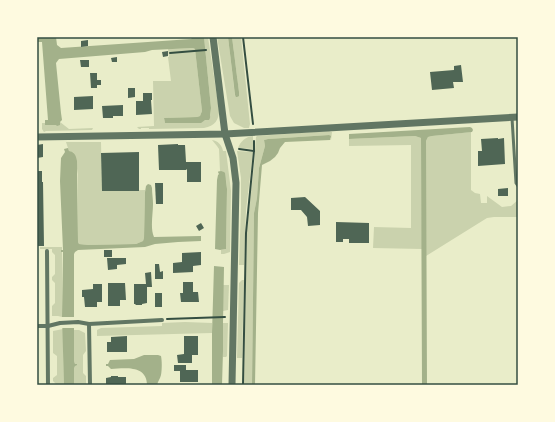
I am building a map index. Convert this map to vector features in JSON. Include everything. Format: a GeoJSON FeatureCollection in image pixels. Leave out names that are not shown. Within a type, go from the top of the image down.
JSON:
{"type":"FeatureCollection","features":[{"type":"Feature","properties":{"kind":"street"},"geometry":{"type":"LineString","coordinates":[[213,37],[225,134],[232,158],[236,183],[232,385]]}},
{"type":"Feature","properties":{"kind":"street"},"geometry":{"type":"LineString","coordinates":[[37,137],[225,134],[515,118]]}},
{"type":"Feature","properties":{"kind":"street"},"geometry":{"type":"LineString","coordinates":[[47,251],[48,385]]}},
{"type":"Feature","properties":{"kind":"street"},"geometry":{"type":"LineString","coordinates":[[37,326],[78,322],[89,324],[162,320]]}},
{"type":"Feature","properties":{"kind":"street"},"geometry":{"type":"LineString","coordinates":[[89,324],[90,385]]}},
{"type":"Feature","properties":{"kind":"lane"},"geometry":{"type":"LineString","coordinates":[[515,118],[516,183],[518,186]]}},
{"type":"Feature","properties":{"kind":"path"},"geometry":{"type":"LineString","coordinates":[[243,37],[254,132],[254,151],[246,234],[243,385]]}},
{"type":"Feature","properties":{"kind":"path"},"geometry":{"type":"LineString","coordinates":[[170,53],[206,50]]}},
{"type":"Feature","properties":{"kind":"path"},"geometry":{"type":"LineString","coordinates":[[162,320],[228,317]]}},
{"type":"Feature","properties":{"kind":"shaded area"},"geometry":{"type":"Polygon","coordinates":[[[37,37],[56,37],[57,45],[61,48],[204,37],[211,108],[210,118],[209,120],[205,120],[201,123],[165,123],[164,118],[197,117],[200,116],[202,111],[195,49],[193,48],[152,50],[145,52],[59,59],[56,63],[62,120],[60,125],[57,126],[45,125],[45,120],[48,120],[42,42],[37,42],[37,37]]]}},
{"type":"Feature","properties":{"kind":"shaded area"},"geometry":{"type":"Polygon","coordinates":[[[204,37],[208,37],[219,110],[216,122],[211,126],[204,128],[139,129],[137,127],[154,126],[153,81],[171,81],[168,49],[195,49],[202,111],[200,116],[197,117],[164,118],[165,123],[206,120],[210,117],[211,108],[204,37]]]}},
{"type":"Feature","properties":{"kind":"shaded area"},"geometry":{"type":"Polygon","coordinates":[[[217,37],[228,37],[235,96],[239,92],[232,37],[241,37],[250,124],[249,128],[244,128],[234,123],[230,116],[217,37]]]}},
{"type":"Feature","properties":{"kind":"shaded area"},"geometry":{"type":"Polygon","coordinates":[[[228,37],[232,37],[239,92],[239,96],[237,97],[235,95],[228,37]]]}},
{"type":"Feature","properties":{"kind":"shaded area"},"geometry":{"type":"Polygon","coordinates":[[[60,122],[69,129],[93,128],[92,130],[44,132],[42,129],[42,123],[45,123],[46,125],[56,125],[60,122]]]}},
{"type":"Feature","properties":{"kind":"shaded area"},"geometry":{"type":"Polygon","coordinates":[[[470,127],[473,130],[472,132],[432,136],[428,137],[426,141],[427,385],[422,385],[421,138],[415,136],[349,139],[349,134],[470,127]]]}},
{"type":"Feature","properties":{"kind":"shaded area"},"geometry":{"type":"Polygon","coordinates":[[[332,132],[331,140],[329,135],[264,140],[265,146],[259,168],[257,198],[254,213],[252,385],[244,385],[247,229],[256,137],[332,132]]]}},
{"type":"Feature","properties":{"kind":"shaded area"},"geometry":{"type":"Polygon","coordinates":[[[471,132],[471,190],[480,194],[481,203],[487,203],[487,196],[502,207],[511,206],[518,200],[518,217],[487,218],[426,256],[426,141],[428,137],[432,136],[471,132]]]}},
{"type":"Feature","properties":{"kind":"shaded area"},"geometry":{"type":"Polygon","coordinates":[[[253,136],[253,149],[238,148],[240,143],[248,137],[253,136]]]}},
{"type":"Feature","properties":{"kind":"shaded area"},"geometry":{"type":"Polygon","coordinates":[[[331,136],[330,140],[285,142],[275,157],[262,165],[258,213],[255,385],[252,385],[254,213],[257,198],[259,168],[265,146],[264,140],[331,136]]]}},
{"type":"Feature","properties":{"kind":"shaded area"},"geometry":{"type":"Polygon","coordinates":[[[415,136],[421,138],[422,249],[373,248],[374,227],[411,228],[411,145],[349,146],[349,139],[415,136]]]}},
{"type":"Feature","properties":{"kind":"shaded area"},"geometry":{"type":"Polygon","coordinates":[[[212,140],[216,141],[222,147],[223,151],[226,151],[231,191],[230,252],[224,254],[221,254],[221,250],[226,249],[227,189],[226,180],[219,174],[218,171],[220,171],[219,149],[212,140]]]}},
{"type":"Feature","properties":{"kind":"shaded area"},"geometry":{"type":"Polygon","coordinates":[[[66,142],[101,142],[102,191],[145,190],[143,241],[136,244],[79,244],[78,174],[74,153],[69,151],[66,142]]]}},
{"type":"Feature","properties":{"kind":"shaded area"},"geometry":{"type":"Polygon","coordinates":[[[68,148],[69,151],[75,154],[77,161],[79,244],[136,244],[143,241],[145,192],[148,184],[151,185],[152,188],[152,225],[154,237],[201,236],[201,241],[155,244],[145,247],[78,250],[75,252],[74,361],[77,365],[74,368],[74,385],[64,385],[62,317],[63,252],[61,252],[61,250],[63,250],[60,181],[61,158],[65,152],[64,149],[68,148]]]}},
{"type":"Feature","properties":{"kind":"shaded area"},"geometry":{"type":"Polygon","coordinates":[[[237,151],[253,152],[246,210],[244,265],[239,265],[241,178],[237,151]]]}},
{"type":"Feature","properties":{"kind":"shaded area"},"geometry":{"type":"Polygon","coordinates":[[[221,171],[225,173],[227,189],[226,249],[220,250],[215,249],[217,180],[219,174],[218,172],[221,171]]]}},
{"type":"Feature","properties":{"kind":"shaded area"},"geometry":{"type":"Polygon","coordinates":[[[40,247],[62,247],[62,317],[52,316],[52,306],[55,303],[55,283],[52,280],[52,277],[55,274],[55,255],[52,252],[52,249],[40,249],[40,247]]]}},
{"type":"Feature","properties":{"kind":"shaded area"},"geometry":{"type":"Polygon","coordinates":[[[214,266],[224,267],[222,385],[212,385],[214,266]]]}},
{"type":"Feature","properties":{"kind":"shaded area"},"geometry":{"type":"Polygon","coordinates":[[[244,280],[242,358],[237,358],[239,283],[244,280]]]}},
{"type":"Feature","properties":{"kind":"shaded area"},"geometry":{"type":"Polygon","coordinates":[[[223,285],[229,285],[228,310],[223,311],[223,285]]]}},
{"type":"Feature","properties":{"kind":"shaded area"},"geometry":{"type":"Polygon","coordinates":[[[162,323],[212,323],[212,333],[97,336],[97,330],[101,328],[162,326],[162,323]]]}},
{"type":"Feature","properties":{"kind":"shaded area"},"geometry":{"type":"Polygon","coordinates":[[[223,323],[228,323],[226,357],[223,357],[223,323]]]}},
{"type":"Feature","properties":{"kind":"shaded area"},"geometry":{"type":"Polygon","coordinates":[[[63,329],[64,385],[57,385],[53,381],[53,378],[57,375],[57,356],[53,353],[53,331],[63,329]]]}},
{"type":"Feature","properties":{"kind":"shaded area"},"geometry":{"type":"Polygon","coordinates":[[[74,330],[79,330],[85,333],[86,351],[83,355],[83,373],[86,376],[86,385],[74,385],[74,330]]]}},
{"type":"Feature","properties":{"kind":"shaded area"},"geometry":{"type":"Polygon","coordinates":[[[144,355],[161,356],[161,376],[157,385],[147,385],[143,374],[134,369],[111,369],[106,366],[110,360],[134,359],[144,355]]]}},
{"type":"Feature","properties":{"kind":"pier"},"geometry":{"type":"Polygon","coordinates":[[[60,317],[76,317],[76,328],[61,328],[60,317]]]}},
{"type":"Feature","properties":{"kind":"building"},"geometry":{"type":"Polygon","coordinates":[[[88,40],[88,46],[81,47],[81,41],[88,40]]]}},
{"type":"Feature","properties":{"kind":"building"},"geometry":{"type":"Polygon","coordinates":[[[168,51],[168,56],[163,57],[162,52],[168,51]]]}},
{"type":"Feature","properties":{"kind":"building"},"geometry":{"type":"Polygon","coordinates":[[[117,57],[117,62],[112,62],[111,58],[117,57]]]}},
{"type":"Feature","properties":{"kind":"building"},"geometry":{"type":"Polygon","coordinates":[[[80,60],[89,60],[89,67],[81,67],[80,60]]]}},
{"type":"Feature","properties":{"kind":"building"},"geometry":{"type":"Polygon","coordinates":[[[461,65],[463,82],[453,82],[454,88],[432,90],[430,72],[454,70],[454,66],[461,65]]]}},
{"type":"Feature","properties":{"kind":"building"},"geometry":{"type":"Polygon","coordinates":[[[90,73],[97,73],[97,80],[101,80],[101,85],[97,85],[97,88],[91,88],[90,73]]]}},
{"type":"Feature","properties":{"kind":"building"},"geometry":{"type":"Polygon","coordinates":[[[128,88],[135,88],[135,97],[128,98],[128,88]]]}},
{"type":"Feature","properties":{"kind":"building"},"geometry":{"type":"Polygon","coordinates":[[[143,93],[152,93],[152,114],[136,115],[136,101],[143,101],[143,93]]]}},
{"type":"Feature","properties":{"kind":"building"},"geometry":{"type":"Polygon","coordinates":[[[93,96],[93,109],[74,110],[74,97],[93,96]]]}},
{"type":"Feature","properties":{"kind":"building"},"geometry":{"type":"Polygon","coordinates":[[[123,105],[123,116],[103,118],[102,106],[123,105]]]}},
{"type":"Feature","properties":{"kind":"building"},"geometry":{"type":"Polygon","coordinates":[[[504,138],[505,164],[478,166],[478,151],[482,151],[481,139],[504,138]]]}},
{"type":"Feature","properties":{"kind":"building"},"geometry":{"type":"Polygon","coordinates":[[[43,144],[43,157],[37,158],[37,145],[43,144]]]}},
{"type":"Feature","properties":{"kind":"building"},"geometry":{"type":"Polygon","coordinates":[[[158,145],[185,145],[186,162],[201,162],[201,182],[187,182],[187,169],[159,170],[158,145]]]}},
{"type":"Feature","properties":{"kind":"building"},"geometry":{"type":"Polygon","coordinates":[[[139,152],[139,191],[102,191],[101,153],[139,152]]]}},
{"type":"Feature","properties":{"kind":"building"},"geometry":{"type":"Polygon","coordinates":[[[37,171],[42,171],[44,246],[37,246],[37,171]]]}},
{"type":"Feature","properties":{"kind":"building"},"geometry":{"type":"Polygon","coordinates":[[[155,183],[163,183],[163,204],[156,204],[155,183]]]}},
{"type":"Feature","properties":{"kind":"building"},"geometry":{"type":"Polygon","coordinates":[[[508,188],[508,196],[498,196],[498,189],[508,188]]]}},
{"type":"Feature","properties":{"kind":"building"},"geometry":{"type":"Polygon","coordinates":[[[305,197],[320,211],[320,225],[308,226],[307,217],[301,210],[291,210],[291,198],[305,197]]]}},
{"type":"Feature","properties":{"kind":"building"},"geometry":{"type":"Polygon","coordinates":[[[336,222],[369,223],[369,243],[349,243],[349,239],[343,239],[343,242],[336,242],[336,222]]]}},
{"type":"Feature","properties":{"kind":"building"},"geometry":{"type":"Polygon","coordinates":[[[201,223],[204,228],[199,231],[196,226],[201,223]]]}},
{"type":"Feature","properties":{"kind":"building"},"geometry":{"type":"Polygon","coordinates":[[[104,250],[112,250],[112,257],[104,257],[104,250]]]}},
{"type":"Feature","properties":{"kind":"building"},"geometry":{"type":"Polygon","coordinates":[[[201,252],[201,265],[193,266],[193,272],[173,273],[173,263],[182,262],[182,253],[201,252]]]}},
{"type":"Feature","properties":{"kind":"building"},"geometry":{"type":"Polygon","coordinates":[[[107,258],[126,258],[126,264],[117,265],[117,269],[108,270],[107,258]]]}},
{"type":"Feature","properties":{"kind":"building"},"geometry":{"type":"Polygon","coordinates":[[[155,264],[159,264],[160,272],[163,271],[163,279],[155,279],[155,264]]]}},
{"type":"Feature","properties":{"kind":"building"},"geometry":{"type":"Polygon","coordinates":[[[151,272],[152,287],[147,287],[147,303],[136,305],[134,304],[134,284],[146,284],[145,273],[151,272]]]}},
{"type":"Feature","properties":{"kind":"building"},"geometry":{"type":"Polygon","coordinates":[[[183,282],[193,282],[193,292],[198,292],[199,302],[181,302],[180,293],[183,293],[183,282]]]}},
{"type":"Feature","properties":{"kind":"building"},"geometry":{"type":"Polygon","coordinates":[[[108,283],[125,283],[126,300],[120,300],[120,306],[108,306],[108,283]]]}},
{"type":"Feature","properties":{"kind":"building"},"geometry":{"type":"Polygon","coordinates":[[[93,284],[102,284],[102,302],[97,302],[97,307],[85,307],[84,297],[82,297],[82,290],[93,289],[93,284]]]}},
{"type":"Feature","properties":{"kind":"building"},"geometry":{"type":"Polygon","coordinates":[[[155,293],[162,293],[162,307],[155,307],[155,293]]]}},
{"type":"Feature","properties":{"kind":"building"},"geometry":{"type":"Polygon","coordinates":[[[127,336],[127,352],[107,352],[107,342],[111,342],[111,337],[127,336]]]}},
{"type":"Feature","properties":{"kind":"building"},"geometry":{"type":"Polygon","coordinates":[[[184,336],[198,336],[198,355],[192,355],[192,363],[178,363],[177,355],[184,354],[184,336]]]}},
{"type":"Feature","properties":{"kind":"building"},"geometry":{"type":"Polygon","coordinates":[[[174,365],[186,365],[186,370],[198,370],[198,382],[180,382],[180,371],[174,371],[174,365]]]}},
{"type":"Feature","properties":{"kind":"building"},"geometry":{"type":"Polygon","coordinates":[[[111,376],[126,377],[126,385],[106,385],[106,378],[111,376]]]}}]}
